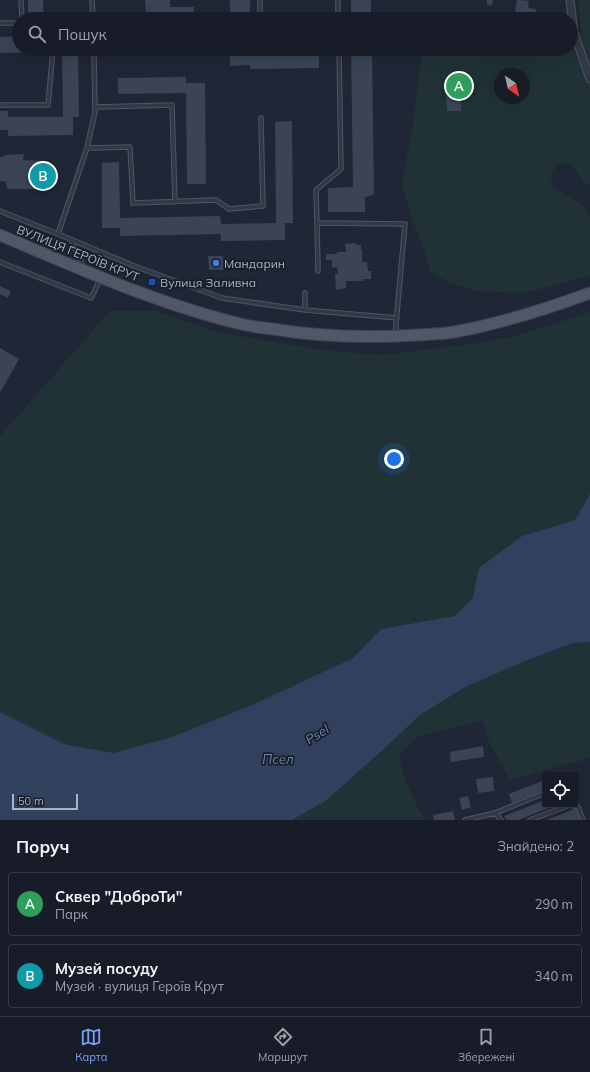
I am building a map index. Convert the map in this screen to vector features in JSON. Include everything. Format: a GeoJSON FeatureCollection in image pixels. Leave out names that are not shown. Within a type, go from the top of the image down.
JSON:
{"type":"FeatureCollection","features":[{"type":"Feature","properties":{"kind":"main road","name":"ВУЛИЦЯ ГЕРОЇВ КРУТ"},"geometry":{"type":"LineString","coordinates":[[0,235],[102,278],[162,301],[247,325],[290,332],[344,337],[395,336],[453,332],[508,320],[590,293]]}},
{"type":"Feature","properties":{"kind":"street"},"geometry":{"type":"LineString","coordinates":[[570,0],[571,12]]}},
{"type":"Feature","properties":{"kind":"street"},"geometry":{"type":"LineString","coordinates":[[578,48],[590,79]]}},
{"type":"Feature","properties":{"kind":"lane"},"geometry":{"type":"LineString","coordinates":[[21,0],[22,12]]}},
{"type":"Feature","properties":{"kind":"lane"},"geometry":{"type":"LineString","coordinates":[[92,0],[93,12]]}},
{"type":"Feature","properties":{"kind":"lane"},"geometry":{"type":"LineString","coordinates":[[260,0],[260,12]]}},
{"type":"Feature","properties":{"kind":"lane"},"geometry":{"type":"LineString","coordinates":[[338,0],[338,12]]}},
{"type":"Feature","properties":{"kind":"lane"},"geometry":{"type":"LineString","coordinates":[[0,23],[12,23]]}},
{"type":"Feature","properties":{"kind":"lane"},"geometry":{"type":"LineString","coordinates":[[0,105],[48,105],[52,56]]}},
{"type":"Feature","properties":{"kind":"lane"},"geometry":{"type":"LineString","coordinates":[[58,234],[87,148],[95,112],[94,56]]}},
{"type":"Feature","properties":{"kind":"lane"},"geometry":{"type":"LineString","coordinates":[[318,271],[316,190],[341,170],[339,56]]}},
{"type":"Feature","properties":{"kind":"lane"},"geometry":{"type":"LineString","coordinates":[[95,107],[172,105],[175,202]]}},
{"type":"Feature","properties":{"kind":"lane"},"geometry":{"type":"LineString","coordinates":[[87,148],[130,148],[133,203],[216,200],[229,209],[263,206],[261,118]]}},
{"type":"Feature","properties":{"kind":"lane"},"geometry":{"type":"LineString","coordinates":[[0,211],[134,266],[222,298],[305,310],[397,318]]}},
{"type":"Feature","properties":{"kind":"lane"},"geometry":{"type":"LineString","coordinates":[[317,223],[405,224],[395,336]]}},
{"type":"Feature","properties":{"kind":"lane"},"geometry":{"type":"LineString","coordinates":[[71,240],[85,271]]}},
{"type":"Feature","properties":{"kind":"lane"},"geometry":{"type":"LineString","coordinates":[[0,262],[91,298],[102,278]]}},
{"type":"Feature","properties":{"kind":"lane"},"geometry":{"type":"LineString","coordinates":[[305,293],[305,310]]}},
{"type":"Feature","properties":{"kind":"lane"},"geometry":{"type":"LineString","coordinates":[[465,820],[483,818],[495,814],[542,794]]}},
{"type":"Feature","properties":{"kind":"lane"},"geometry":{"type":"LineString","coordinates":[[530,820],[570,805],[578,807],[583,820]]}},
{"type":"Feature","properties":{"kind":"lane"},"geometry":{"type":"LineString","coordinates":[[495,814],[501,820]]}},
{"type":"Feature","properties":{"kind":"shaded area"},"geometry":{"type":"Polygon","coordinates":[[[578,0],[590,0],[590,185],[584,183],[573,166],[559,162],[550,176],[555,188],[585,206],[590,216],[590,276],[525,293],[476,291],[450,283],[430,272],[424,249],[412,220],[402,185],[413,123],[421,56],[578,56],[578,33],[582,32],[578,0]]]}},
{"type":"Feature","properties":{"kind":"shaded area"},"geometry":{"type":"Polygon","coordinates":[[[110,311],[158,311],[216,332],[322,350],[383,355],[470,344],[510,337],[590,312],[590,494],[575,520],[522,536],[480,568],[473,598],[455,616],[381,629],[353,658],[252,705],[172,737],[114,753],[64,744],[0,712],[0,436],[110,311]]]}},
{"type":"Feature","properties":{"kind":"shaded area"},"geometry":{"type":"Polygon","coordinates":[[[590,642],[590,758],[510,780],[489,742],[483,721],[419,736],[399,755],[405,779],[424,820],[292,820],[327,800],[420,715],[467,686],[573,643],[590,642]]]}},
{"type":"Feature","properties":{"kind":"water","name":"Псел"},"geometry":{"type":"Polygon","coordinates":[[[590,494],[590,642],[573,643],[467,686],[420,715],[327,800],[292,820],[0,820],[0,712],[64,744],[114,753],[172,737],[252,705],[353,658],[381,629],[455,616],[473,598],[479,568],[522,536],[575,520],[590,494]]]}},
{"type":"Feature","properties":{"kind":"building"},"geometry":{"type":"Polygon","coordinates":[[[28,0],[43,0],[44,12],[28,12],[28,0]]]}},
{"type":"Feature","properties":{"kind":"building"},"geometry":{"type":"Polygon","coordinates":[[[145,0],[170,0],[170,7],[194,7],[194,12],[146,12],[145,0]]]}},
{"type":"Feature","properties":{"kind":"building"},"geometry":{"type":"Polygon","coordinates":[[[230,0],[250,0],[250,12],[230,12],[230,0]]]}},
{"type":"Feature","properties":{"kind":"building"},"geometry":{"type":"Polygon","coordinates":[[[351,0],[371,0],[371,12],[351,12],[351,0]]]}},
{"type":"Feature","properties":{"kind":"building"},"geometry":{"type":"Polygon","coordinates":[[[487,0],[493,0],[492,6],[487,5],[487,0]]]}},
{"type":"Feature","properties":{"kind":"building"},"geometry":{"type":"Polygon","coordinates":[[[517,0],[529,1],[528,8],[536,9],[536,12],[515,12],[517,0]]]}},
{"type":"Feature","properties":{"kind":"building"},"geometry":{"type":"Polygon","coordinates":[[[12,36],[12,53],[0,53],[0,37],[12,36]]]}},
{"type":"Feature","properties":{"kind":"building"},"geometry":{"type":"Polygon","coordinates":[[[62,56],[78,56],[79,117],[73,117],[73,135],[8,136],[8,130],[0,130],[0,111],[8,111],[8,117],[63,117],[62,56]]]}},
{"type":"Feature","properties":{"kind":"building"},"geometry":{"type":"Polygon","coordinates":[[[230,56],[319,56],[319,68],[250,69],[250,65],[230,66],[230,56]]]}},
{"type":"Feature","properties":{"kind":"building"},"geometry":{"type":"Polygon","coordinates":[[[351,56],[372,56],[374,195],[365,197],[365,212],[328,212],[328,188],[353,187],[351,56]]]}},
{"type":"Feature","properties":{"kind":"building"},"geometry":{"type":"Polygon","coordinates":[[[186,77],[186,83],[205,83],[206,184],[187,184],[186,93],[118,94],[118,78],[186,77]]]}},
{"type":"Feature","properties":{"kind":"building"},"geometry":{"type":"Polygon","coordinates":[[[461,91],[461,111],[447,111],[446,92],[461,91]]]}},
{"type":"Feature","properties":{"kind":"building"},"geometry":{"type":"Polygon","coordinates":[[[292,121],[293,223],[285,223],[285,240],[221,241],[221,234],[120,236],[120,228],[102,228],[102,163],[119,162],[120,218],[220,216],[221,224],[276,223],[275,122],[292,121]]]}},
{"type":"Feature","properties":{"kind":"building"},"geometry":{"type":"Polygon","coordinates":[[[24,154],[23,160],[46,161],[46,189],[7,189],[6,182],[0,181],[0,157],[4,157],[3,155],[24,154]]]}},
{"type":"Feature","properties":{"kind":"building"},"geometry":{"type":"Polygon","coordinates":[[[356,243],[356,245],[361,245],[362,262],[367,262],[368,271],[371,271],[371,279],[363,279],[363,281],[346,281],[346,288],[336,290],[335,274],[338,274],[337,267],[332,268],[332,260],[326,260],[326,254],[346,252],[345,244],[356,243]]]}},
{"type":"Feature","properties":{"kind":"building","name":"Мандарин"},"geometry":{"type":"Polygon","coordinates":[[[208,256],[223,256],[224,270],[209,270],[208,256]]]}},
{"type":"Feature","properties":{"kind":"building"},"geometry":{"type":"Polygon","coordinates":[[[0,286],[11,291],[8,298],[0,294],[0,286]]]}},
{"type":"Feature","properties":{"kind":"building"},"geometry":{"type":"Polygon","coordinates":[[[0,348],[19,359],[0,393],[0,348]]]}},
{"type":"Feature","properties":{"kind":"building"},"geometry":{"type":"Polygon","coordinates":[[[483,746],[484,757],[451,762],[450,752],[483,746]]]}},
{"type":"Feature","properties":{"kind":"building"},"geometry":{"type":"Polygon","coordinates":[[[493,777],[494,791],[478,793],[476,779],[493,777]]]}},
{"type":"Feature","properties":{"kind":"building"},"geometry":{"type":"Polygon","coordinates":[[[542,781],[542,791],[512,803],[509,794],[542,781]]]}},
{"type":"Feature","properties":{"kind":"building"},"geometry":{"type":"Polygon","coordinates":[[[468,796],[471,807],[462,810],[459,798],[468,796]]]}},
{"type":"Feature","properties":{"kind":"building"},"geometry":{"type":"Polygon","coordinates":[[[542,801],[542,808],[548,808],[518,820],[506,820],[504,816],[542,801]]]}},
{"type":"Feature","properties":{"kind":"building"},"geometry":{"type":"Polygon","coordinates":[[[576,808],[581,820],[547,820],[576,808]]]}},
{"type":"Feature","properties":{"kind":"building"},"geometry":{"type":"Polygon","coordinates":[[[453,811],[455,820],[434,820],[433,815],[453,811]]]}},
{"type":"Feature","properties":{"kind":"place","name":"Сквер \"ДоброТи\""},"geometry":{"type":"Point","coordinates":[459,86]}},
{"type":"Feature","properties":{"kind":"place","name":"Музей посуду"},"geometry":{"type":"Point","coordinates":[43,176]}},
{"type":"Feature","properties":{"kind":"place","name":"Мандарин"},"geometry":{"type":"Point","coordinates":[216,263]}},
{"type":"Feature","properties":{"kind":"place","name":"Вулиця Заливна"},"geometry":{"type":"Point","coordinates":[152,282]}},
{"type":"Feature","properties":{"kind":"water label","name":"Psel"},"geometry":{"type":"Point","coordinates":[317,734]}}]}
